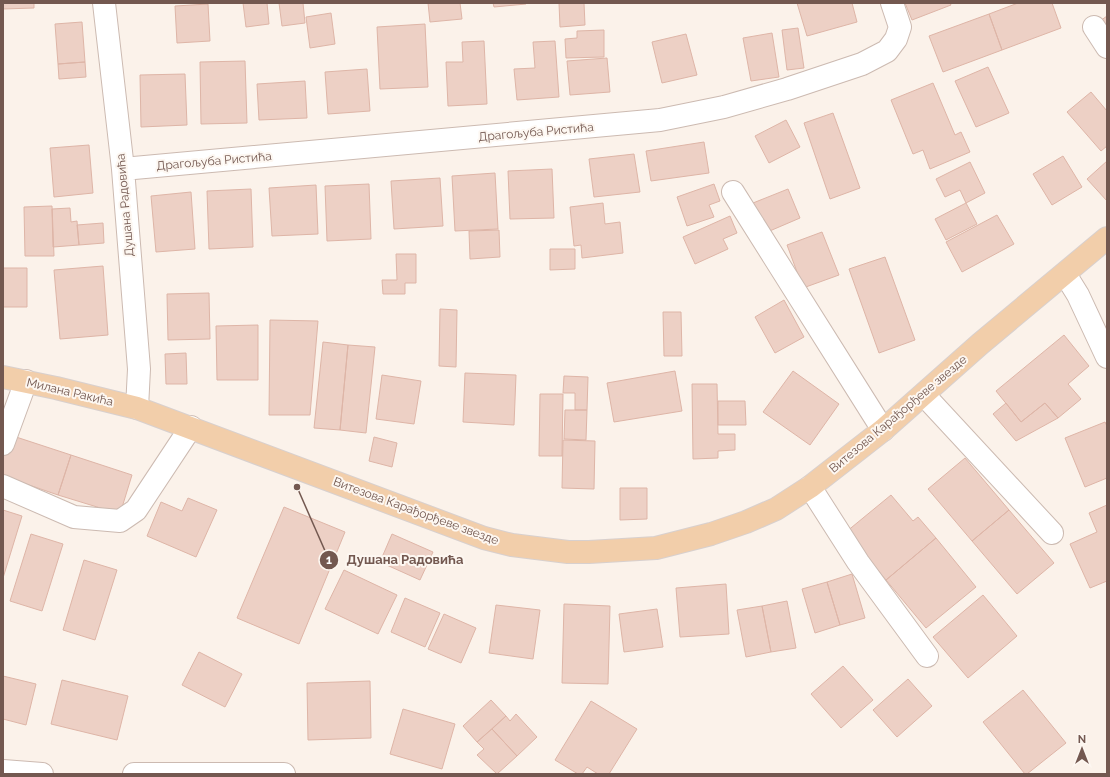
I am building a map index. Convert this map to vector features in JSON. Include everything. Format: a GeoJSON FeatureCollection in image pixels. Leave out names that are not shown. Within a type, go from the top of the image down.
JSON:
{"type":"FeatureCollection","features":[{"type":"Feature","properties":{"kind":"main road","name":"Витезова Карађорђеве звезде"},"geometry":{"type":"LineString","coordinates":[[138,408],[484,538],[512,545],[549,551],[589,552],[656,548],[711,534],[746,522],[776,509],[810,488],[883,430],[980,344],[1107,238]]}},
{"type":"Feature","properties":{"kind":"main road","name":"Милана Ракића"},"geometry":{"type":"LineString","coordinates":[[3,377],[26,381],[138,408]]}},
{"type":"Feature","properties":{"kind":"street","name":"Душана Радовића"},"geometry":{"type":"LineString","coordinates":[[104,3],[123,169],[139,369],[138,408]]}},
{"type":"Feature","properties":{"kind":"street","name":"Драгољуба Ристића"},"geometry":{"type":"LineString","coordinates":[[123,169],[660,120],[710,110],[787,89],[862,64],[887,51],[896,39],[900,27],[892,3]]}},
{"type":"Feature","properties":{"kind":"street"},"geometry":{"type":"LineString","coordinates":[[1094,27],[1107,47]]}},
{"type":"Feature","properties":{"kind":"street"},"geometry":{"type":"LineString","coordinates":[[733,192],[883,430]]}},
{"type":"Feature","properties":{"kind":"street"},"geometry":{"type":"LineString","coordinates":[[1065,274],[1078,295],[1107,357]]}},
{"type":"Feature","properties":{"kind":"street"},"geometry":{"type":"LineString","coordinates":[[3,444],[26,381]]}},
{"type":"Feature","properties":{"kind":"street"},"geometry":{"type":"LineString","coordinates":[[924,395],[1052,533]]}},
{"type":"Feature","properties":{"kind":"street"},"geometry":{"type":"LineString","coordinates":[[3,486],[74,517],[120,521],[136,510],[191,427]]}},
{"type":"Feature","properties":{"kind":"street"},"geometry":{"type":"LineString","coordinates":[[810,488],[858,562],[927,656]]}},
{"type":"Feature","properties":{"kind":"street"},"geometry":{"type":"LineString","coordinates":[[3,771],[42,774]]}},
{"type":"Feature","properties":{"kind":"street"},"geometry":{"type":"LineString","coordinates":[[134,774],[284,774]]}},
{"type":"Feature","properties":{"kind":"building"},"geometry":{"type":"Polygon","coordinates":[[[3,3],[34,3],[34,8],[3,9],[3,3]]]}},
{"type":"Feature","properties":{"kind":"building"},"geometry":{"type":"Polygon","coordinates":[[[243,3],[267,3],[269,24],[246,27],[243,3]]]}},
{"type":"Feature","properties":{"kind":"building"},"geometry":{"type":"Polygon","coordinates":[[[279,3],[303,3],[305,23],[282,26],[279,3]]]}},
{"type":"Feature","properties":{"kind":"building"},"geometry":{"type":"Polygon","coordinates":[[[428,3],[460,3],[462,19],[430,22],[428,3]]]}},
{"type":"Feature","properties":{"kind":"building"},"geometry":{"type":"Polygon","coordinates":[[[493,3],[526,3],[526,4],[494,7],[493,3]]]}},
{"type":"Feature","properties":{"kind":"building"},"geometry":{"type":"Polygon","coordinates":[[[559,3],[584,3],[585,25],[560,27],[559,3]]]}},
{"type":"Feature","properties":{"kind":"building"},"geometry":{"type":"Polygon","coordinates":[[[797,3],[852,3],[857,22],[807,36],[797,3]]]}},
{"type":"Feature","properties":{"kind":"building"},"geometry":{"type":"Polygon","coordinates":[[[905,3],[950,3],[951,5],[912,20],[905,3]]]}},
{"type":"Feature","properties":{"kind":"building"},"geometry":{"type":"Polygon","coordinates":[[[1018,3],[1052,3],[1061,28],[1002,50],[989,14],[1018,3]]]}},
{"type":"Feature","properties":{"kind":"building"},"geometry":{"type":"Polygon","coordinates":[[[208,4],[210,41],[177,43],[175,6],[208,4]]]}},
{"type":"Feature","properties":{"kind":"building"},"geometry":{"type":"Polygon","coordinates":[[[331,13],[335,44],[310,48],[306,17],[331,13]]]}},
{"type":"Feature","properties":{"kind":"building"},"geometry":{"type":"Polygon","coordinates":[[[989,14],[1002,50],[943,72],[929,36],[989,14]]]}},
{"type":"Feature","properties":{"kind":"building"},"geometry":{"type":"Polygon","coordinates":[[[1107,16],[1107,32],[1100,21],[1107,16]]]}},
{"type":"Feature","properties":{"kind":"building"},"geometry":{"type":"Polygon","coordinates":[[[82,22],[85,62],[58,64],[55,24],[82,22]]]}},
{"type":"Feature","properties":{"kind":"building"},"geometry":{"type":"Polygon","coordinates":[[[425,24],[428,87],[380,89],[377,27],[425,24]]]}},
{"type":"Feature","properties":{"kind":"building"},"geometry":{"type":"Polygon","coordinates":[[[798,28],[804,68],[787,70],[782,30],[798,28]]]}},
{"type":"Feature","properties":{"kind":"building"},"geometry":{"type":"Polygon","coordinates":[[[604,30],[604,57],[566,58],[565,39],[577,38],[577,31],[604,30]]]}},
{"type":"Feature","properties":{"kind":"building"},"geometry":{"type":"Polygon","coordinates":[[[772,33],[779,77],[751,81],[743,38],[772,33]]]}},
{"type":"Feature","properties":{"kind":"building"},"geometry":{"type":"Polygon","coordinates":[[[686,34],[697,75],[662,83],[652,42],[686,34]]]}},
{"type":"Feature","properties":{"kind":"building"},"geometry":{"type":"Polygon","coordinates":[[[484,41],[487,104],[448,106],[446,62],[463,62],[462,42],[484,41]]]}},
{"type":"Feature","properties":{"kind":"building"},"geometry":{"type":"Polygon","coordinates":[[[555,41],[559,97],[517,100],[514,69],[535,68],[533,42],[555,41]]]}},
{"type":"Feature","properties":{"kind":"building"},"geometry":{"type":"Polygon","coordinates":[[[607,58],[610,92],[570,95],[567,61],[607,58]]]}},
{"type":"Feature","properties":{"kind":"building"},"geometry":{"type":"Polygon","coordinates":[[[245,61],[247,123],[201,124],[200,62],[245,61]]]}},
{"type":"Feature","properties":{"kind":"building"},"geometry":{"type":"Polygon","coordinates":[[[85,62],[86,77],[59,79],[58,64],[85,62]]]}},
{"type":"Feature","properties":{"kind":"building"},"geometry":{"type":"Polygon","coordinates":[[[988,67],[1009,113],[976,127],[955,81],[988,67]]]}},
{"type":"Feature","properties":{"kind":"building"},"geometry":{"type":"Polygon","coordinates":[[[367,69],[370,111],[328,114],[325,72],[367,69]]]}},
{"type":"Feature","properties":{"kind":"building"},"geometry":{"type":"Polygon","coordinates":[[[185,74],[187,125],[141,127],[140,75],[185,74]]]}},
{"type":"Feature","properties":{"kind":"building"},"geometry":{"type":"Polygon","coordinates":[[[305,81],[307,118],[259,120],[257,84],[305,81]]]}},
{"type":"Feature","properties":{"kind":"building"},"geometry":{"type":"Polygon","coordinates":[[[933,83],[955,135],[961,132],[970,152],[930,169],[923,150],[913,154],[891,100],[933,83]]]}},
{"type":"Feature","properties":{"kind":"building"},"geometry":{"type":"Polygon","coordinates":[[[1091,92],[1107,111],[1107,146],[1101,151],[1067,112],[1091,92]]]}},
{"type":"Feature","properties":{"kind":"building"},"geometry":{"type":"Polygon","coordinates":[[[833,113],[860,188],[830,199],[804,123],[833,113]]]}},
{"type":"Feature","properties":{"kind":"building"},"geometry":{"type":"Polygon","coordinates":[[[786,120],[800,147],[769,163],[755,136],[786,120]]]}},
{"type":"Feature","properties":{"kind":"building"},"geometry":{"type":"Polygon","coordinates":[[[704,142],[709,173],[651,181],[646,151],[704,142]]]}},
{"type":"Feature","properties":{"kind":"building"},"geometry":{"type":"Polygon","coordinates":[[[89,145],[93,193],[54,197],[50,148],[89,145]]]}},
{"type":"Feature","properties":{"kind":"building"},"geometry":{"type":"Polygon","coordinates":[[[634,154],[640,192],[594,197],[589,159],[634,154]]]}},
{"type":"Feature","properties":{"kind":"building"},"geometry":{"type":"Polygon","coordinates":[[[1063,156],[1082,187],[1052,205],[1033,174],[1063,156]]]}},
{"type":"Feature","properties":{"kind":"building"},"geometry":{"type":"Polygon","coordinates":[[[1107,161],[1107,201],[1087,179],[1107,161]]]}},
{"type":"Feature","properties":{"kind":"building"},"geometry":{"type":"Polygon","coordinates":[[[970,162],[985,193],[966,203],[960,190],[945,197],[936,179],[970,162]]]}},
{"type":"Feature","properties":{"kind":"building"},"geometry":{"type":"Polygon","coordinates":[[[552,169],[554,218],[510,219],[508,171],[552,169]]]}},
{"type":"Feature","properties":{"kind":"building"},"geometry":{"type":"Polygon","coordinates":[[[495,173],[498,229],[455,231],[452,176],[495,173]]]}},
{"type":"Feature","properties":{"kind":"building"},"geometry":{"type":"Polygon","coordinates":[[[440,178],[443,226],[394,229],[391,181],[440,178]]]}},
{"type":"Feature","properties":{"kind":"building"},"geometry":{"type":"Polygon","coordinates":[[[369,184],[371,239],[327,241],[325,186],[369,184]]]}},
{"type":"Feature","properties":{"kind":"building"},"geometry":{"type":"Polygon","coordinates":[[[714,184],[720,201],[709,205],[714,217],[687,226],[677,197],[714,184]]]}},
{"type":"Feature","properties":{"kind":"building"},"geometry":{"type":"Polygon","coordinates":[[[316,185],[318,234],[272,236],[269,188],[316,185]]]}},
{"type":"Feature","properties":{"kind":"building"},"geometry":{"type":"Polygon","coordinates":[[[251,189],[253,247],[209,249],[207,191],[251,189]]]}},
{"type":"Feature","properties":{"kind":"building"},"geometry":{"type":"Polygon","coordinates":[[[788,189],[800,218],[765,233],[753,203],[788,189]]]}},
{"type":"Feature","properties":{"kind":"building"},"geometry":{"type":"Polygon","coordinates":[[[191,192],[195,249],[156,252],[151,196],[191,192]]]}},
{"type":"Feature","properties":{"kind":"building"},"geometry":{"type":"Polygon","coordinates":[[[603,203],[605,224],[620,222],[623,253],[582,258],[581,245],[574,246],[570,207],[603,203]]]}},
{"type":"Feature","properties":{"kind":"building"},"geometry":{"type":"Polygon","coordinates":[[[966,203],[977,224],[946,240],[935,219],[966,203]]]}},
{"type":"Feature","properties":{"kind":"building"},"geometry":{"type":"Polygon","coordinates":[[[52,206],[54,256],[25,256],[24,207],[52,206]]]}},
{"type":"Feature","properties":{"kind":"building"},"geometry":{"type":"Polygon","coordinates":[[[70,208],[71,222],[77,221],[79,245],[53,247],[52,209],[70,208]]]}},
{"type":"Feature","properties":{"kind":"building"},"geometry":{"type":"Polygon","coordinates":[[[997,215],[1014,244],[962,272],[946,242],[997,215]]]}},
{"type":"Feature","properties":{"kind":"building"},"geometry":{"type":"Polygon","coordinates":[[[730,216],[737,233],[723,239],[728,249],[695,264],[683,237],[730,216]]]}},
{"type":"Feature","properties":{"kind":"building"},"geometry":{"type":"Polygon","coordinates":[[[103,223],[104,243],[79,245],[77,225],[103,223]]]}},
{"type":"Feature","properties":{"kind":"building"},"geometry":{"type":"Polygon","coordinates":[[[499,230],[500,257],[470,259],[469,231],[499,230]]]}},
{"type":"Feature","properties":{"kind":"building"},"geometry":{"type":"Polygon","coordinates":[[[822,232],[839,275],[803,288],[787,245],[822,232]]]}},
{"type":"Feature","properties":{"kind":"building"},"geometry":{"type":"Polygon","coordinates":[[[550,249],[575,249],[575,269],[550,270],[550,249]]]}},
{"type":"Feature","properties":{"kind":"building"},"geometry":{"type":"Polygon","coordinates":[[[396,254],[416,254],[416,283],[405,283],[405,294],[383,294],[382,280],[397,280],[396,254]]]}},
{"type":"Feature","properties":{"kind":"building"},"geometry":{"type":"Polygon","coordinates":[[[885,257],[915,340],[879,353],[849,269],[885,257]]]}},
{"type":"Feature","properties":{"kind":"building"},"geometry":{"type":"Polygon","coordinates":[[[103,266],[108,335],[60,339],[54,270],[103,266]]]}},
{"type":"Feature","properties":{"kind":"building"},"geometry":{"type":"Polygon","coordinates":[[[3,268],[27,268],[27,307],[3,307],[3,268]]]}},
{"type":"Feature","properties":{"kind":"building"},"geometry":{"type":"Polygon","coordinates":[[[209,293],[210,339],[168,340],[167,294],[209,293]]]}},
{"type":"Feature","properties":{"kind":"building"},"geometry":{"type":"Polygon","coordinates":[[[784,300],[804,337],[775,353],[755,317],[784,300]]]}},
{"type":"Feature","properties":{"kind":"building"},"geometry":{"type":"Polygon","coordinates":[[[440,309],[457,310],[456,367],[439,366],[440,309]]]}},
{"type":"Feature","properties":{"kind":"building"},"geometry":{"type":"Polygon","coordinates":[[[663,312],[681,312],[682,356],[664,356],[663,312]]]}},
{"type":"Feature","properties":{"kind":"building"},"geometry":{"type":"Polygon","coordinates":[[[270,320],[318,321],[310,415],[269,415],[270,320]]]}},
{"type":"Feature","properties":{"kind":"building"},"geometry":{"type":"Polygon","coordinates":[[[258,325],[258,380],[217,380],[216,326],[258,325]]]}},
{"type":"Feature","properties":{"kind":"building"},"geometry":{"type":"Polygon","coordinates":[[[1064,335],[1089,366],[1068,384],[1081,399],[1058,418],[1045,403],[1021,422],[996,391],[1064,335]]]}},
{"type":"Feature","properties":{"kind":"building"},"geometry":{"type":"Polygon","coordinates":[[[323,342],[348,345],[340,430],[314,428],[323,342]]]}},
{"type":"Feature","properties":{"kind":"building"},"geometry":{"type":"Polygon","coordinates":[[[348,345],[375,347],[366,433],[340,430],[348,345]]]}},
{"type":"Feature","properties":{"kind":"building"},"geometry":{"type":"Polygon","coordinates":[[[186,353],[187,384],[166,384],[165,354],[186,353]]]}},
{"type":"Feature","properties":{"kind":"building"},"geometry":{"type":"Polygon","coordinates":[[[675,371],[682,411],[614,422],[607,383],[675,371]]]}},
{"type":"Feature","properties":{"kind":"building"},"geometry":{"type":"Polygon","coordinates":[[[793,371],[839,404],[810,445],[763,412],[793,371]]]}},
{"type":"Feature","properties":{"kind":"building"},"geometry":{"type":"Polygon","coordinates":[[[465,373],[516,375],[514,425],[463,422],[465,373]]]}},
{"type":"Feature","properties":{"kind":"building"},"geometry":{"type":"Polygon","coordinates":[[[382,375],[421,381],[414,424],[376,419],[382,375]]]}},
{"type":"Feature","properties":{"kind":"building"},"geometry":{"type":"Polygon","coordinates":[[[564,376],[588,377],[587,410],[575,410],[575,393],[563,393],[564,376]]]}},
{"type":"Feature","properties":{"kind":"building"},"geometry":{"type":"Polygon","coordinates":[[[692,384],[717,384],[718,434],[735,434],[735,450],[718,451],[718,458],[693,459],[692,384]]]}},
{"type":"Feature","properties":{"kind":"building"},"geometry":{"type":"Polygon","coordinates":[[[540,394],[563,394],[562,456],[539,456],[540,394]]]}},
{"type":"Feature","properties":{"kind":"building"},"geometry":{"type":"Polygon","coordinates":[[[718,401],[745,401],[746,425],[718,425],[718,401]]]}},
{"type":"Feature","properties":{"kind":"building"},"geometry":{"type":"Polygon","coordinates":[[[1006,403],[1021,422],[1045,403],[1058,418],[1016,441],[993,414],[1006,403]]]}},
{"type":"Feature","properties":{"kind":"building"},"geometry":{"type":"Polygon","coordinates":[[[565,410],[587,410],[586,440],[564,439],[565,410]]]}},
{"type":"Feature","properties":{"kind":"building"},"geometry":{"type":"Polygon","coordinates":[[[1105,422],[1107,426],[1107,478],[1085,487],[1065,438],[1105,422]]]}},
{"type":"Feature","properties":{"kind":"building"},"geometry":{"type":"Polygon","coordinates":[[[10,435],[71,455],[58,495],[3,476],[3,457],[10,435]]]}},
{"type":"Feature","properties":{"kind":"building"},"geometry":{"type":"Polygon","coordinates":[[[374,437],[397,443],[392,467],[369,461],[374,437]]]}},
{"type":"Feature","properties":{"kind":"building"},"geometry":{"type":"Polygon","coordinates":[[[563,440],[595,441],[594,489],[562,488],[563,440]]]}},
{"type":"Feature","properties":{"kind":"building"},"geometry":{"type":"Polygon","coordinates":[[[71,455],[132,475],[120,514],[58,495],[71,455]]]}},
{"type":"Feature","properties":{"kind":"building"},"geometry":{"type":"Polygon","coordinates":[[[965,458],[1009,510],[972,541],[928,489],[965,458]]]}},
{"type":"Feature","properties":{"kind":"building"},"geometry":{"type":"Polygon","coordinates":[[[620,488],[647,488],[647,519],[620,520],[620,488]]]}},
{"type":"Feature","properties":{"kind":"building"},"geometry":{"type":"Polygon","coordinates":[[[891,495],[913,521],[918,517],[936,538],[886,580],[846,532],[891,495]]]}},
{"type":"Feature","properties":{"kind":"building"},"geometry":{"type":"Polygon","coordinates":[[[188,498],[217,510],[196,557],[147,536],[161,502],[182,511],[188,498]]]}},
{"type":"Feature","properties":{"kind":"building"},"geometry":{"type":"Polygon","coordinates":[[[1107,505],[1107,581],[1090,588],[1070,544],[1097,532],[1089,513],[1107,505]]]}},
{"type":"Feature","properties":{"kind":"building"},"geometry":{"type":"Polygon","coordinates":[[[284,507],[345,532],[299,644],[237,618],[284,507]]]}},
{"type":"Feature","properties":{"kind":"building"},"geometry":{"type":"Polygon","coordinates":[[[3,510],[22,516],[3,578],[3,510]]]}},
{"type":"Feature","properties":{"kind":"building"},"geometry":{"type":"Polygon","coordinates":[[[1009,510],[1054,563],[1017,594],[972,541],[1009,510]]]}},
{"type":"Feature","properties":{"kind":"building"},"geometry":{"type":"Polygon","coordinates":[[[31,534],[63,544],[42,611],[10,601],[31,534]]]}},
{"type":"Feature","properties":{"kind":"building"},"geometry":{"type":"Polygon","coordinates":[[[392,534],[433,552],[420,580],[380,562],[392,534]]]}},
{"type":"Feature","properties":{"kind":"building"},"geometry":{"type":"Polygon","coordinates":[[[936,538],[976,587],[926,628],[886,580],[936,538]]]}},
{"type":"Feature","properties":{"kind":"building"},"geometry":{"type":"Polygon","coordinates":[[[84,560],[117,570],[95,640],[63,630],[84,560]]]}},
{"type":"Feature","properties":{"kind":"building"},"geometry":{"type":"Polygon","coordinates":[[[344,570],[397,595],[378,634],[325,609],[344,570]]]}},
{"type":"Feature","properties":{"kind":"building"},"geometry":{"type":"Polygon","coordinates":[[[852,574],[865,618],[840,625],[827,582],[852,574]]]}},
{"type":"Feature","properties":{"kind":"building"},"geometry":{"type":"Polygon","coordinates":[[[827,582],[840,625],[815,633],[802,589],[827,582]]]}},
{"type":"Feature","properties":{"kind":"building"},"geometry":{"type":"Polygon","coordinates":[[[726,584],[729,634],[680,637],[676,588],[726,584]]]}},
{"type":"Feature","properties":{"kind":"building"},"geometry":{"type":"Polygon","coordinates":[[[983,595],[1017,636],[968,678],[933,637],[983,595]]]}},
{"type":"Feature","properties":{"kind":"building"},"geometry":{"type":"Polygon","coordinates":[[[405,598],[440,613],[425,647],[391,632],[405,598]]]}},
{"type":"Feature","properties":{"kind":"building"},"geometry":{"type":"Polygon","coordinates":[[[787,601],[796,648],[771,652],[762,606],[787,601]]]}},
{"type":"Feature","properties":{"kind":"building"},"geometry":{"type":"Polygon","coordinates":[[[564,604],[610,606],[608,684],[562,683],[564,604]]]}},
{"type":"Feature","properties":{"kind":"building"},"geometry":{"type":"Polygon","coordinates":[[[496,605],[540,610],[533,659],[489,653],[496,605]]]}},
{"type":"Feature","properties":{"kind":"building"},"geometry":{"type":"Polygon","coordinates":[[[762,606],[771,652],[746,657],[737,610],[762,606]]]}},
{"type":"Feature","properties":{"kind":"building"},"geometry":{"type":"Polygon","coordinates":[[[657,609],[663,647],[624,652],[619,614],[657,609]]]}},
{"type":"Feature","properties":{"kind":"building"},"geometry":{"type":"Polygon","coordinates":[[[444,614],[476,628],[461,663],[428,649],[444,614]]]}},
{"type":"Feature","properties":{"kind":"building"},"geometry":{"type":"Polygon","coordinates":[[[199,652],[242,674],[225,707],[182,685],[199,652]]]}},
{"type":"Feature","properties":{"kind":"building"},"geometry":{"type":"Polygon","coordinates":[[[843,666],[873,700],[841,728],[811,694],[843,666]]]}},
{"type":"Feature","properties":{"kind":"building"},"geometry":{"type":"Polygon","coordinates":[[[3,676],[36,684],[26,725],[3,719],[3,676]]]}},
{"type":"Feature","properties":{"kind":"building"},"geometry":{"type":"Polygon","coordinates":[[[908,679],[932,706],[897,737],[873,710],[908,679]]]}},
{"type":"Feature","properties":{"kind":"building"},"geometry":{"type":"Polygon","coordinates":[[[62,680],[128,696],[117,740],[51,724],[62,680]]]}},
{"type":"Feature","properties":{"kind":"building"},"geometry":{"type":"Polygon","coordinates":[[[370,681],[371,738],[308,740],[307,683],[370,681]]]}},
{"type":"Feature","properties":{"kind":"building"},"geometry":{"type":"Polygon","coordinates":[[[1023,690],[1066,743],[1027,774],[1025,774],[983,722],[1023,690]]]}},
{"type":"Feature","properties":{"kind":"building"},"geometry":{"type":"Polygon","coordinates":[[[491,700],[506,716],[477,742],[463,726],[491,700]]]}},
{"type":"Feature","properties":{"kind":"building"},"geometry":{"type":"Polygon","coordinates":[[[591,701],[637,729],[609,774],[598,774],[587,767],[582,774],[578,774],[555,760],[591,701]]]}},
{"type":"Feature","properties":{"kind":"building"},"geometry":{"type":"Polygon","coordinates":[[[403,709],[455,724],[442,769],[390,754],[403,709]]]}},
{"type":"Feature","properties":{"kind":"building"},"geometry":{"type":"Polygon","coordinates":[[[516,714],[537,737],[517,756],[492,729],[506,716],[510,721],[516,714]]]}},
{"type":"Feature","properties":{"kind":"building"},"geometry":{"type":"Polygon","coordinates":[[[492,729],[517,756],[497,774],[477,755],[484,749],[477,742],[492,729]]]}},
{"type":"Feature","properties":{"kind":"place","name":"Душана Радовића"},"geometry":{"type":"Point","coordinates":[297,487]}}]}
